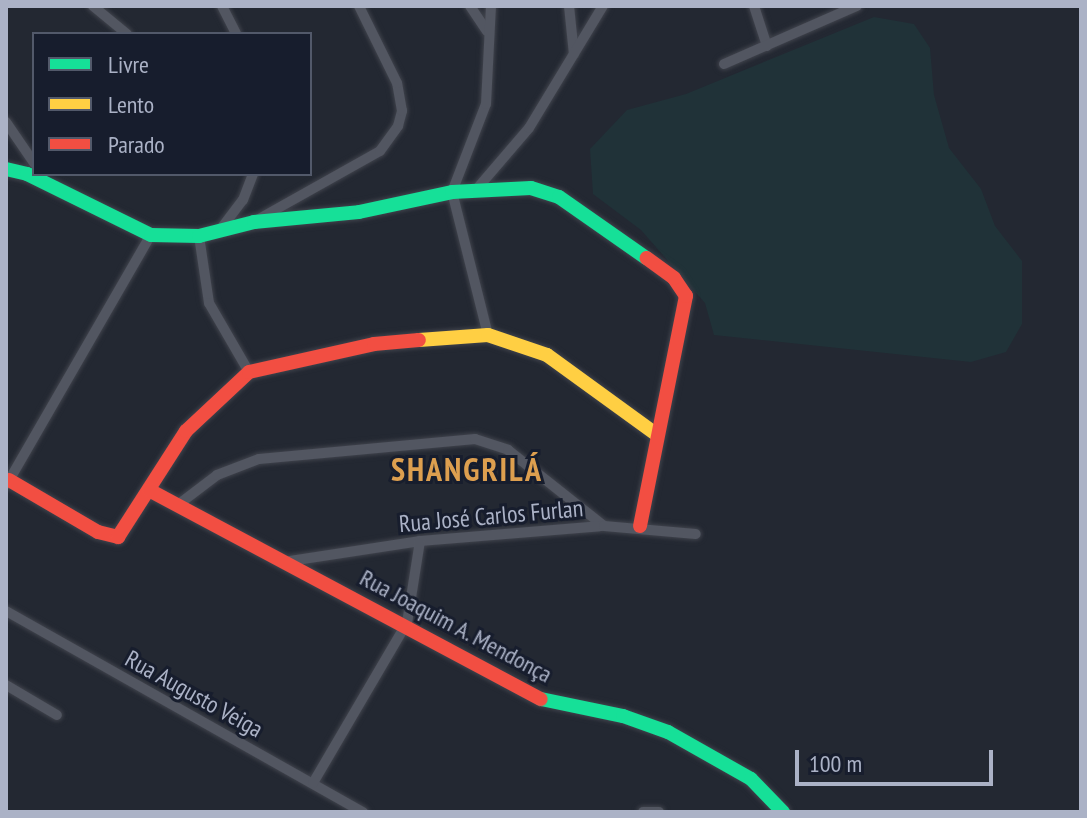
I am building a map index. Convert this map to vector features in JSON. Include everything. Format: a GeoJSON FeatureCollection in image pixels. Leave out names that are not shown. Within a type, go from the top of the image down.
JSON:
{"type":"FeatureCollection","features":[{"type":"Feature","properties":{"kind":"street"},"geometry":{"type":"LineString","coordinates":[[93,6],[125,32]]}},
{"type":"Feature","properties":{"kind":"street"},"geometry":{"type":"LineString","coordinates":[[222,6],[235,32]]}},
{"type":"Feature","properties":{"kind":"street"},"geometry":{"type":"LineString","coordinates":[[254,222],[313,185],[380,151],[402,111],[397,83],[359,6]]}},
{"type":"Feature","properties":{"kind":"street"},"geometry":{"type":"LineString","coordinates":[[470,6],[487,31]]}},
{"type":"Feature","properties":{"kind":"street"},"geometry":{"type":"LineString","coordinates":[[488,335],[452,192],[486,104],[487,31],[491,6]]}},
{"type":"Feature","properties":{"kind":"street"},"geometry":{"type":"LineString","coordinates":[[569,6],[574,54]]}},
{"type":"Feature","properties":{"kind":"street"},"geometry":{"type":"LineString","coordinates":[[475,191],[529,128],[603,6]]}},
{"type":"Feature","properties":{"kind":"street"},"geometry":{"type":"LineString","coordinates":[[754,6],[767,46]]}},
{"type":"Feature","properties":{"kind":"street"},"geometry":{"type":"LineString","coordinates":[[724,64],[854,7]]}},
{"type":"Feature","properties":{"kind":"street"},"geometry":{"type":"LineString","coordinates":[[6,122],[32,160]]}},
{"type":"Feature","properties":{"kind":"street"},"geometry":{"type":"LineString","coordinates":[[6,169],[32,176]]}},
{"type":"Feature","properties":{"kind":"street"},"geometry":{"type":"LineString","coordinates":[[220,231],[243,200],[252,176]]}},
{"type":"Feature","properties":{"kind":"street"},"geometry":{"type":"LineString","coordinates":[[308,176],[313,185]]}},
{"type":"Feature","properties":{"kind":"street"},"geometry":{"type":"LineString","coordinates":[[47,180],[151,235],[199,236],[254,222],[359,212],[452,192],[531,188],[559,197],[674,278],[686,296],[640,526]]}},
{"type":"Feature","properties":{"kind":"street"},"geometry":{"type":"LineString","coordinates":[[151,235],[8,483],[114,538],[123,533],[206,407],[249,372],[374,344],[488,335],[547,355],[657,435]]}},
{"type":"Feature","properties":{"kind":"street"},"geometry":{"type":"LineString","coordinates":[[199,236],[209,303],[249,372]]}},
{"type":"Feature","properties":{"kind":"street"},"geometry":{"type":"LineString","coordinates":[[179,504],[217,475],[259,459],[475,439],[508,450],[604,526]]}},
{"type":"Feature","properties":{"kind":"street","name":"Rua Joaquim A. Mendonça"},"geometry":{"type":"LineString","coordinates":[[149,490],[407,623],[517,689],[552,703],[623,716],[668,732],[751,779],[783,812]]}},
{"type":"Feature","properties":{"kind":"street","name":"Rua José Carlos Furlan"},"geometry":{"type":"LineString","coordinates":[[290,561],[420,541],[604,526],[640,526],[696,534]]}},
{"type":"Feature","properties":{"kind":"street"},"geometry":{"type":"LineString","coordinates":[[313,783],[407,623],[420,541]]}},
{"type":"Feature","properties":{"kind":"street","name":"Rua Augusto Veiga"},"geometry":{"type":"LineString","coordinates":[[6,611],[363,812]]}},
{"type":"Feature","properties":{"kind":"street"},"geometry":{"type":"LineString","coordinates":[[6,685],[57,715]]}},
{"type":"Feature","properties":{"kind":"shaded area"},"geometry":{"type":"Polygon","coordinates":[[[874,17],[914,24],[930,48],[934,95],[949,148],[981,189],[995,226],[1022,261],[1022,324],[1006,352],[971,362],[714,335],[705,303],[641,230],[593,194],[590,149],[627,110],[686,94],[874,17]]]}},
{"type":"Feature","properties":{"kind":"traffic: fast"},"geometry":{"type":"LineString","coordinates":[[6,169],[27,174],[151,235],[199,236],[254,222],[359,212],[452,192],[531,188],[559,197],[646,258]]}},
{"type":"Feature","properties":{"kind":"traffic: fast"},"geometry":{"type":"LineString","coordinates":[[541,699],[623,716],[668,732],[751,779],[783,812]]}},
{"type":"Feature","properties":{"kind":"traffic: slow"},"geometry":{"type":"LineString","coordinates":[[419,340],[488,335],[547,355],[657,435]]}},
{"type":"Feature","properties":{"kind":"traffic: jam"},"geometry":{"type":"LineString","coordinates":[[640,526],[686,296],[674,278],[646,258]]}},
{"type":"Feature","properties":{"kind":"traffic: jam"},"geometry":{"type":"LineString","coordinates":[[9,480],[98,532],[118,537],[186,431],[249,372],[374,344],[419,340]]}},
{"type":"Feature","properties":{"kind":"traffic: jam"},"geometry":{"type":"LineString","coordinates":[[149,490],[541,699]]}},
{"type":"Feature","properties":{"kind":"district","name":"SHANGRILÁ"},"geometry":{"type":"Point","coordinates":[467,469]}}]}
